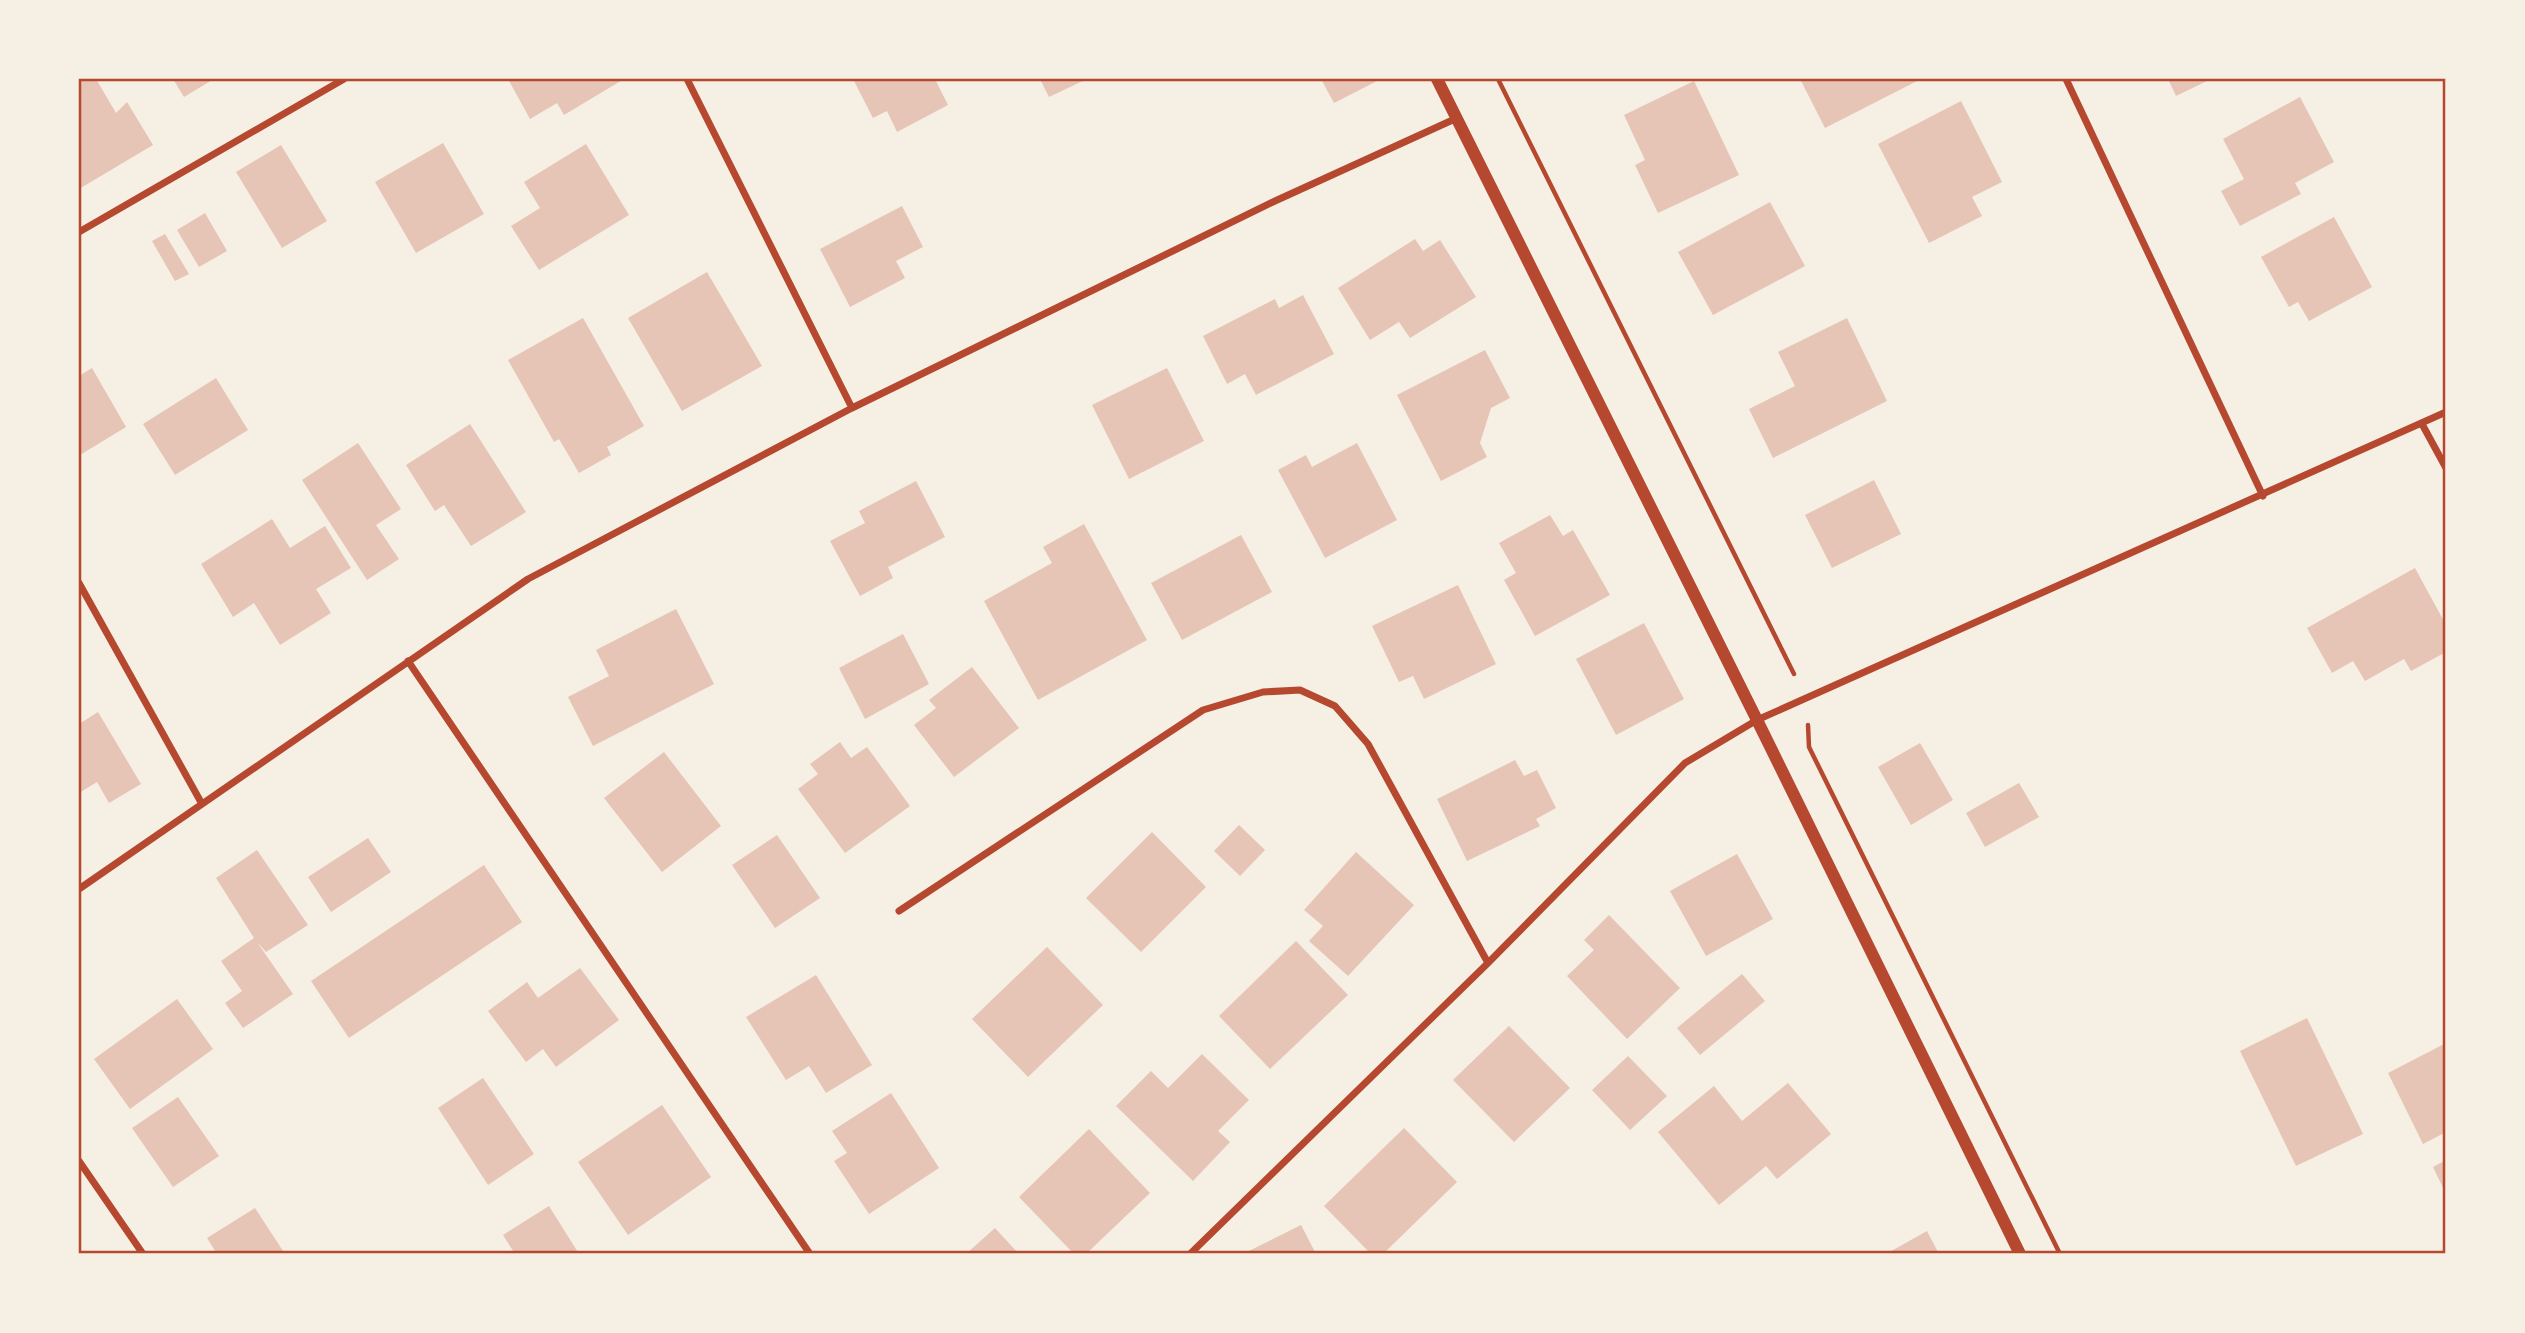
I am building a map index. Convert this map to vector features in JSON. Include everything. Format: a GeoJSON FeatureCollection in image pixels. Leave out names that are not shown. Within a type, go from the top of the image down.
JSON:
{"type":"FeatureCollection","features":[{"type":"Feature","properties":{"kind":"street"},"geometry":{"type":"LineString","coordinates":[[79,232],[344,79]]}},
{"type":"Feature","properties":{"kind":"street"},"geometry":{"type":"LineString","coordinates":[[687,79],[852,408]]}},
{"type":"Feature","properties":{"kind":"street"},"geometry":{"type":"LineString","coordinates":[[1437,79],[2020,1254]]}},
{"type":"Feature","properties":{"kind":"street"},"geometry":{"type":"LineString","coordinates":[[2066,79],[2263,496]]}},
{"type":"Feature","properties":{"kind":"street"},"geometry":{"type":"LineString","coordinates":[[79,889],[528,579],[852,408],[1276,201],[1457,118]]}},
{"type":"Feature","properties":{"kind":"street"},"geometry":{"type":"LineString","coordinates":[[1190,1254],[1488,963],[1685,763],[1757,720],[1807,700],[2446,412]]}},
{"type":"Feature","properties":{"kind":"street"},"geometry":{"type":"LineString","coordinates":[[2422,424],[2446,468]]}},
{"type":"Feature","properties":{"kind":"street"},"geometry":{"type":"LineString","coordinates":[[79,583],[202,804]]}},
{"type":"Feature","properties":{"kind":"street"},"geometry":{"type":"LineString","coordinates":[[408,661],[810,1254]]}},
{"type":"Feature","properties":{"kind":"street"},"geometry":{"type":"LineString","coordinates":[[899,911],[1203,710],[1263,692],[1300,690],[1335,706],[1368,744],[1488,963]]}},
{"type":"Feature","properties":{"kind":"street"},"geometry":{"type":"LineString","coordinates":[[79,1161],[143,1254]]}},
{"type":"Feature","properties":{"kind":"path"},"geometry":{"type":"LineString","coordinates":[[1498,79],[1807,700],[1810,747],[2060,1254]]}},
{"type":"Feature","properties":{"kind":"building"},"geometry":{"type":"Polygon","coordinates":[[[79,79],[96,79],[116,113],[127,102],[153,145],[79,189],[79,79]]]}},
{"type":"Feature","properties":{"kind":"building"},"geometry":{"type":"Polygon","coordinates":[[[173,79],[214,79],[184,97],[173,79]]]}},
{"type":"Feature","properties":{"kind":"building"},"geometry":{"type":"Polygon","coordinates":[[[508,79],[624,79],[564,115],[557,103],[530,119],[508,79]]]}},
{"type":"Feature","properties":{"kind":"building"},"geometry":{"type":"Polygon","coordinates":[[[853,79],[935,79],[948,105],[897,132],[887,111],[873,118],[853,79]]]}},
{"type":"Feature","properties":{"kind":"building"},"geometry":{"type":"Polygon","coordinates":[[[1040,79],[1087,79],[1049,97],[1040,79]]]}},
{"type":"Feature","properties":{"kind":"building"},"geometry":{"type":"Polygon","coordinates":[[[1321,79],[1381,79],[1334,103],[1321,79]]]}},
{"type":"Feature","properties":{"kind":"building"},"geometry":{"type":"Polygon","coordinates":[[[1800,79],[1921,79],[1825,128],[1800,79]]]}},
{"type":"Feature","properties":{"kind":"building"},"geometry":{"type":"Polygon","coordinates":[[[2168,79],[2211,79],[2176,96],[2168,79]]]}},
{"type":"Feature","properties":{"kind":"building"},"geometry":{"type":"Polygon","coordinates":[[[1694,81],[1739,175],[1658,213],[1635,165],[1645,160],[1624,115],[1694,81]]]}},
{"type":"Feature","properties":{"kind":"building"},"geometry":{"type":"Polygon","coordinates":[[[2300,97],[2334,162],[2295,183],[2301,194],[2240,226],[2221,191],[2244,179],[2223,139],[2300,97]]]}},
{"type":"Feature","properties":{"kind":"building"},"geometry":{"type":"Polygon","coordinates":[[[1961,101],[2002,182],[1972,197],[1982,216],[1929,243],[1878,144],[1961,101]]]}},
{"type":"Feature","properties":{"kind":"building"},"geometry":{"type":"Polygon","coordinates":[[[443,143],[484,214],[416,253],[375,182],[443,143]]]}},
{"type":"Feature","properties":{"kind":"building"},"geometry":{"type":"Polygon","coordinates":[[[586,144],[629,215],[539,270],[511,226],[540,208],[524,182],[586,144]]]}},
{"type":"Feature","properties":{"kind":"building"},"geometry":{"type":"Polygon","coordinates":[[[281,145],[327,221],[282,248],[236,172],[281,145]]]}},
{"type":"Feature","properties":{"kind":"building"},"geometry":{"type":"Polygon","coordinates":[[[1770,202],[1805,266],[1713,315],[1678,252],[1770,202]]]}},
{"type":"Feature","properties":{"kind":"building"},"geometry":{"type":"Polygon","coordinates":[[[902,206],[923,247],[896,261],[905,278],[850,307],[820,249],[902,206]]]}},
{"type":"Feature","properties":{"kind":"building"},"geometry":{"type":"Polygon","coordinates":[[[205,213],[227,251],[199,267],[177,230],[205,213]]]}},
{"type":"Feature","properties":{"kind":"building"},"geometry":{"type":"Polygon","coordinates":[[[2334,217],[2372,287],[2309,321],[2298,302],[2289,307],[2261,257],[2334,217]]]}},
{"type":"Feature","properties":{"kind":"building"},"geometry":{"type":"Polygon","coordinates":[[[165,234],[189,274],[175,281],[152,241],[165,234]]]}},
{"type":"Feature","properties":{"kind":"building"},"geometry":{"type":"Polygon","coordinates":[[[1415,239],[1423,251],[1440,240],[1476,297],[1410,338],[1399,322],[1370,340],[1338,288],[1415,239]]]}},
{"type":"Feature","properties":{"kind":"building"},"geometry":{"type":"Polygon","coordinates":[[[707,272],[762,366],[682,411],[628,318],[707,272]]]}},
{"type":"Feature","properties":{"kind":"building"},"geometry":{"type":"Polygon","coordinates":[[[1303,295],[1334,354],[1256,395],[1245,374],[1227,384],[1203,336],[1275,299],[1279,308],[1303,295]]]}},
{"type":"Feature","properties":{"kind":"building"},"geometry":{"type":"Polygon","coordinates":[[[583,318],[644,426],[607,447],[611,455],[579,473],[559,439],[554,442],[508,360],[583,318]]]}},
{"type":"Feature","properties":{"kind":"building"},"geometry":{"type":"Polygon","coordinates":[[[1847,318],[1887,401],[1773,458],[1749,409],[1795,386],[1778,352],[1847,318]]]}},
{"type":"Feature","properties":{"kind":"building"},"geometry":{"type":"Polygon","coordinates":[[[1485,350],[1510,398],[1491,408],[1480,443],[1487,457],[1441,481],[1397,395],[1485,350]]]}},
{"type":"Feature","properties":{"kind":"building"},"geometry":{"type":"Polygon","coordinates":[[[92,368],[126,427],[80,455],[79,376],[92,368]]]}},
{"type":"Feature","properties":{"kind":"building"},"geometry":{"type":"Polygon","coordinates":[[[1167,368],[1204,441],[1129,479],[1092,405],[1167,368]]]}},
{"type":"Feature","properties":{"kind":"building"},"geometry":{"type":"Polygon","coordinates":[[[216,378],[248,430],[175,475],[143,424],[216,378]]]}},
{"type":"Feature","properties":{"kind":"building"},"geometry":{"type":"Polygon","coordinates":[[[470,424],[526,512],[471,546],[444,505],[435,511],[406,465],[470,424]]]}},
{"type":"Feature","properties":{"kind":"building"},"geometry":{"type":"Polygon","coordinates":[[[358,443],[401,509],[376,525],[399,559],[367,580],[302,480],[358,443]]]}},
{"type":"Feature","properties":{"kind":"building"},"geometry":{"type":"Polygon","coordinates":[[[1357,443],[1397,520],[1325,558],[1278,470],[1306,455],[1312,467],[1357,443]]]}},
{"type":"Feature","properties":{"kind":"building"},"geometry":{"type":"Polygon","coordinates":[[[1874,480],[1901,534],[1832,568],[1805,515],[1874,480]]]}},
{"type":"Feature","properties":{"kind":"building"},"geometry":{"type":"Polygon","coordinates":[[[916,481],[945,537],[888,567],[893,578],[860,596],[830,541],[865,523],[859,511],[916,481]]]}},
{"type":"Feature","properties":{"kind":"building"},"geometry":{"type":"Polygon","coordinates":[[[1550,515],[1563,536],[1573,530],[1610,595],[1535,636],[1504,580],[1516,573],[1499,543],[1550,515]]]}},
{"type":"Feature","properties":{"kind":"building"},"geometry":{"type":"Polygon","coordinates":[[[272,519],[290,548],[325,526],[351,568],[316,589],[331,613],[280,645],[254,603],[233,617],[201,564],[272,519]]]}},
{"type":"Feature","properties":{"kind":"building"},"geometry":{"type":"Polygon","coordinates":[[[1084,524],[1147,640],[1038,700],[984,601],[1052,563],[1043,547],[1084,524]]]}},
{"type":"Feature","properties":{"kind":"building"},"geometry":{"type":"Polygon","coordinates":[[[1241,535],[1272,592],[1182,640],[1151,583],[1241,535]]]}},
{"type":"Feature","properties":{"kind":"building"},"geometry":{"type":"Polygon","coordinates":[[[2415,568],[2446,625],[2446,652],[2411,671],[2404,659],[2365,681],[2353,661],[2332,673],[2307,628],[2415,568]]]}},
{"type":"Feature","properties":{"kind":"building"},"geometry":{"type":"Polygon","coordinates":[[[1458,585],[1496,664],[1424,699],[1413,676],[1399,682],[1372,626],[1458,585]]]}},
{"type":"Feature","properties":{"kind":"building"},"geometry":{"type":"Polygon","coordinates":[[[676,609],[714,684],[593,746],[568,697],[609,676],[596,650],[676,609]]]}},
{"type":"Feature","properties":{"kind":"building"},"geometry":{"type":"Polygon","coordinates":[[[1644,623],[1684,699],[1616,735],[1576,659],[1644,623]]]}},
{"type":"Feature","properties":{"kind":"building"},"geometry":{"type":"Polygon","coordinates":[[[903,634],[929,684],[865,719],[839,668],[903,634]]]}},
{"type":"Feature","properties":{"kind":"building"},"geometry":{"type":"Polygon","coordinates":[[[972,667],[1019,728],[954,777],[914,725],[936,708],[929,700],[972,667]]]}},
{"type":"Feature","properties":{"kind":"building"},"geometry":{"type":"Polygon","coordinates":[[[98,712],[141,784],[109,803],[97,782],[79,793],[79,724],[98,712]]]}},
{"type":"Feature","properties":{"kind":"building"},"geometry":{"type":"Polygon","coordinates":[[[840,742],[851,758],[867,747],[910,806],[845,853],[798,789],[818,774],[810,764],[840,742]]]}},
{"type":"Feature","properties":{"kind":"building"},"geometry":{"type":"Polygon","coordinates":[[[1920,743],[1953,800],[1911,825],[1878,767],[1920,743]]]}},
{"type":"Feature","properties":{"kind":"building"},"geometry":{"type":"Polygon","coordinates":[[[664,752],[721,826],[662,872],[604,798],[664,752]]]}},
{"type":"Feature","properties":{"kind":"building"},"geometry":{"type":"Polygon","coordinates":[[[1515,760],[1524,776],[1537,770],[1556,808],[1536,819],[1540,826],[1467,861],[1437,799],[1515,760]]]}},
{"type":"Feature","properties":{"kind":"building"},"geometry":{"type":"Polygon","coordinates":[[[2019,783],[2039,817],[1985,847],[1966,813],[2019,783]]]}},
{"type":"Feature","properties":{"kind":"building"},"geometry":{"type":"Polygon","coordinates":[[[1239,825],[1265,850],[1240,876],[1214,851],[1239,825]]]}},
{"type":"Feature","properties":{"kind":"building"},"geometry":{"type":"Polygon","coordinates":[[[1152,832],[1206,887],[1141,952],[1086,898],[1152,832]]]}},
{"type":"Feature","properties":{"kind":"building"},"geometry":{"type":"Polygon","coordinates":[[[777,835],[820,898],[775,928],[732,865],[777,835]]]}},
{"type":"Feature","properties":{"kind":"building"},"geometry":{"type":"Polygon","coordinates":[[[368,838],[391,872],[331,912],[308,877],[368,838]]]}},
{"type":"Feature","properties":{"kind":"building"},"geometry":{"type":"Polygon","coordinates":[[[257,850],[308,925],[266,952],[257,942],[293,994],[243,1028],[225,1003],[242,991],[221,961],[254,938],[216,878],[257,850]]]}},
{"type":"Feature","properties":{"kind":"building"},"geometry":{"type":"Polygon","coordinates":[[[1356,852],[1414,905],[1348,976],[1309,941],[1323,926],[1304,910],[1356,852]]]}},
{"type":"Feature","properties":{"kind":"building"},"geometry":{"type":"Polygon","coordinates":[[[1737,854],[1773,919],[1706,956],[1670,891],[1737,854]]]}},
{"type":"Feature","properties":{"kind":"building"},"geometry":{"type":"Polygon","coordinates":[[[484,865],[522,922],[349,1038],[311,981],[484,865]]]}},
{"type":"Feature","properties":{"kind":"building"},"geometry":{"type":"Polygon","coordinates":[[[1609,915],[1680,988],[1627,1039],[1567,976],[1594,950],[1584,940],[1609,915]]]}},
{"type":"Feature","properties":{"kind":"building"},"geometry":{"type":"Polygon","coordinates":[[[1296,941],[1348,995],[1270,1069],[1219,1016],[1296,941]]]}},
{"type":"Feature","properties":{"kind":"building"},"geometry":{"type":"Polygon","coordinates":[[[1047,947],[1103,1005],[1028,1077],[972,1019],[1047,947]]]}},
{"type":"Feature","properties":{"kind":"building"},"geometry":{"type":"Polygon","coordinates":[[[580,968],[619,1020],[556,1067],[543,1049],[526,1062],[488,1011],[527,982],[538,998],[580,968]]]}},
{"type":"Feature","properties":{"kind":"building"},"geometry":{"type":"Polygon","coordinates":[[[1742,974],[1765,1001],[1700,1055],[1677,1028],[1742,974]]]}},
{"type":"Feature","properties":{"kind":"building"},"geometry":{"type":"Polygon","coordinates":[[[816,975],[872,1065],[826,1093],[809,1066],[786,1080],[746,1017],[816,975]]]}},
{"type":"Feature","properties":{"kind":"building"},"geometry":{"type":"Polygon","coordinates":[[[177,999],[213,1049],[130,1109],[94,1059],[177,999]]]}},
{"type":"Feature","properties":{"kind":"building"},"geometry":{"type":"Polygon","coordinates":[[[2307,1018],[2363,1134],[2296,1166],[2240,1051],[2307,1018]]]}},
{"type":"Feature","properties":{"kind":"building"},"geometry":{"type":"Polygon","coordinates":[[[1509,1026],[1570,1088],[1514,1142],[1453,1080],[1509,1026]]]}},
{"type":"Feature","properties":{"kind":"building"},"geometry":{"type":"Polygon","coordinates":[[[2446,1043],[2446,1132],[2423,1144],[2388,1073],[2446,1043]]]}},
{"type":"Feature","properties":{"kind":"building"},"geometry":{"type":"Polygon","coordinates":[[[1202,1054],[1249,1100],[1218,1131],[1230,1142],[1193,1181],[1116,1106],[1151,1071],[1168,1088],[1202,1054]]]}},
{"type":"Feature","properties":{"kind":"building"},"geometry":{"type":"Polygon","coordinates":[[[1628,1056],[1667,1096],[1630,1130],[1592,1090],[1628,1056]]]}},
{"type":"Feature","properties":{"kind":"building"},"geometry":{"type":"Polygon","coordinates":[[[483,1078],[534,1154],[488,1185],[438,1108],[483,1078]]]}},
{"type":"Feature","properties":{"kind":"building"},"geometry":{"type":"Polygon","coordinates":[[[1788,1083],[1831,1134],[1777,1179],[1766,1166],[1719,1205],[1658,1132],[1714,1086],[1742,1121],[1788,1083]]]}},
{"type":"Feature","properties":{"kind":"building"},"geometry":{"type":"Polygon","coordinates":[[[891,1093],[939,1168],[869,1214],[834,1161],[847,1153],[832,1131],[891,1093]]]}},
{"type":"Feature","properties":{"kind":"building"},"geometry":{"type":"Polygon","coordinates":[[[178,1097],[219,1156],[173,1187],[132,1128],[178,1097]]]}},
{"type":"Feature","properties":{"kind":"building"},"geometry":{"type":"Polygon","coordinates":[[[662,1105],[711,1177],[628,1235],[578,1162],[662,1105]]]}},
{"type":"Feature","properties":{"kind":"building"},"geometry":{"type":"Polygon","coordinates":[[[1404,1128],[1457,1182],[1383,1254],[1371,1254],[1324,1206],[1404,1128]]]}},
{"type":"Feature","properties":{"kind":"building"},"geometry":{"type":"Polygon","coordinates":[[[1089,1129],[1150,1193],[1086,1254],[1074,1254],[1019,1197],[1089,1129]]]}},
{"type":"Feature","properties":{"kind":"building"},"geometry":{"type":"Polygon","coordinates":[[[2446,1160],[2446,1194],[2433,1167],[2446,1160]]]}},
{"type":"Feature","properties":{"kind":"building"},"geometry":{"type":"Polygon","coordinates":[[[549,1206],[579,1254],[515,1254],[503,1235],[549,1206]]]}},
{"type":"Feature","properties":{"kind":"building"},"geometry":{"type":"Polygon","coordinates":[[[255,1208],[285,1254],[217,1254],[207,1238],[255,1208]]]}},
{"type":"Feature","properties":{"kind":"building"},"geometry":{"type":"Polygon","coordinates":[[[1301,1225],[1316,1254],[1248,1254],[1247,1252],[1301,1225]]]}},
{"type":"Feature","properties":{"kind":"building"},"geometry":{"type":"Polygon","coordinates":[[[995,1228],[1019,1254],[966,1254],[995,1228]]]}},
{"type":"Feature","properties":{"kind":"building"},"geometry":{"type":"Polygon","coordinates":[[[1927,1231],[1939,1254],[1886,1254],[1927,1231]]]}}]}
